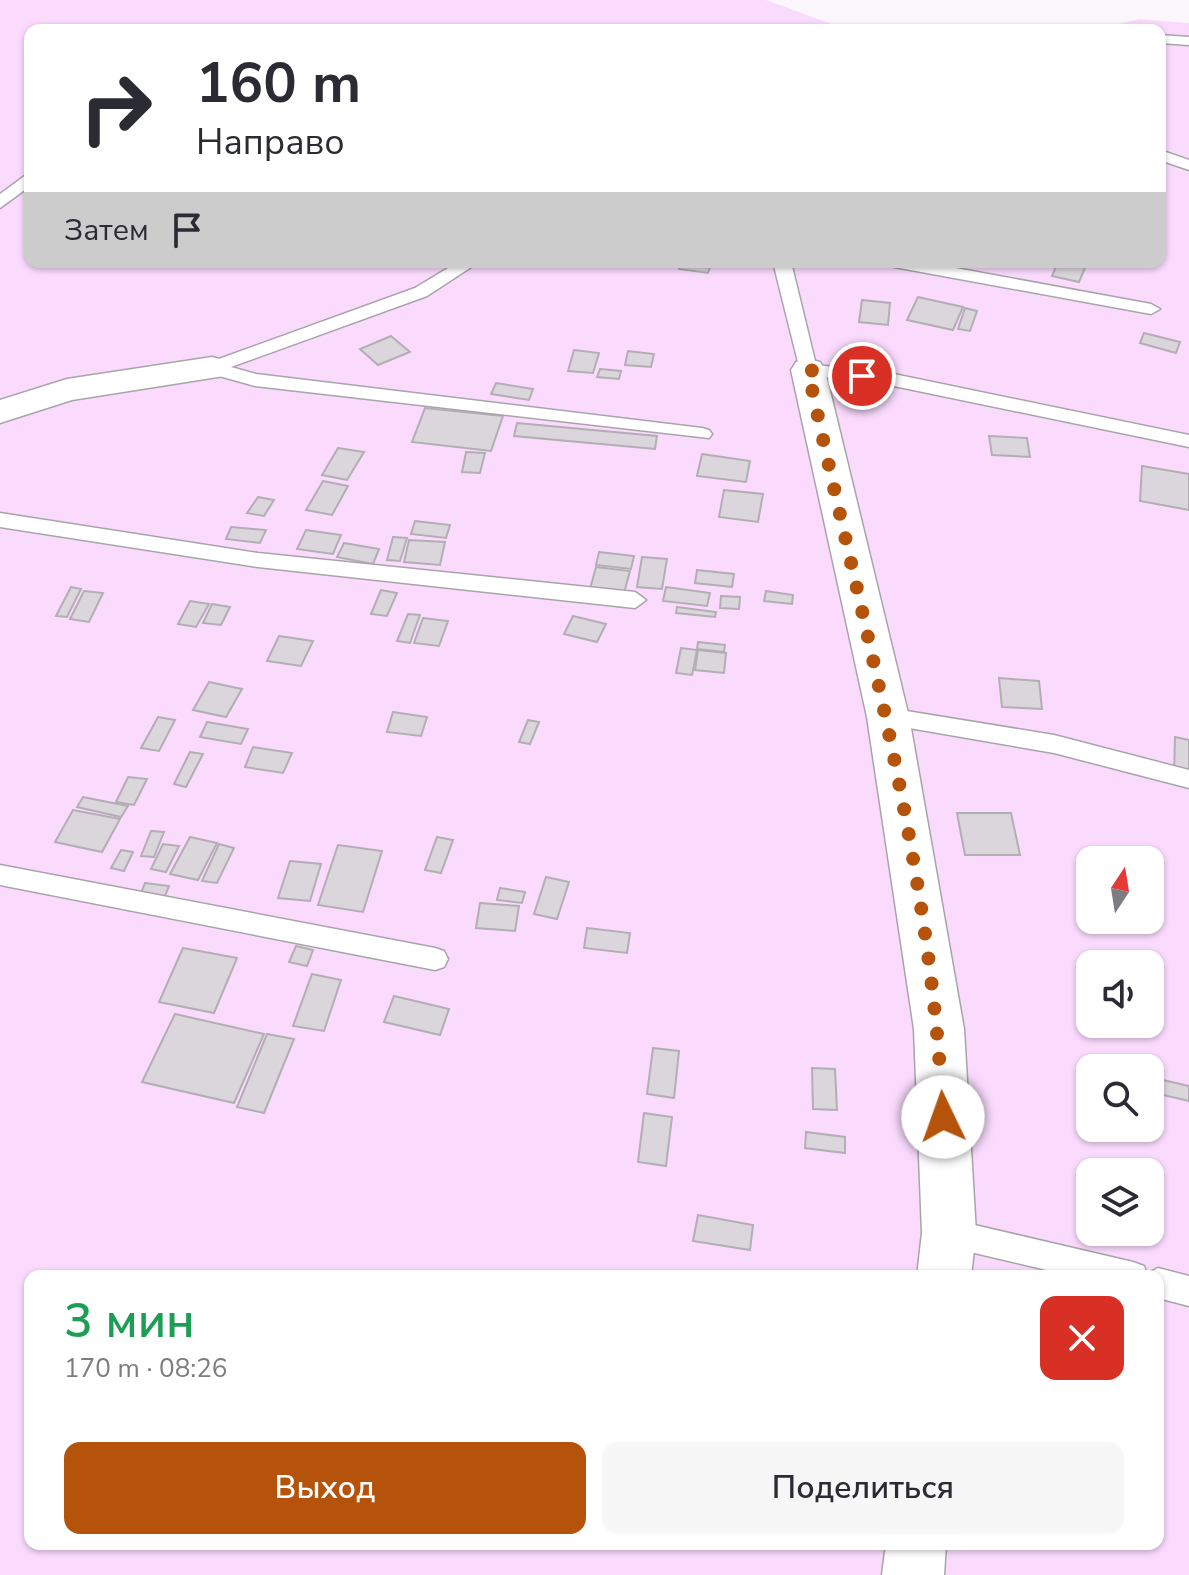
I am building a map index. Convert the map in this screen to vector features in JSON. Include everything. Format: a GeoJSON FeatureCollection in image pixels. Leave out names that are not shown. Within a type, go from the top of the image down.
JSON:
{"type":"FeatureCollection","features":[{"type":"Feature","properties":{"kind":"street"},"geometry":{"type":"LineString","coordinates":[[0,412],[67,390],[212,368]]}},
{"type":"Feature","properties":{"kind":"street"},"geometry":{"type":"LineString","coordinates":[[808,370],[888,717],[939,1029],[946,1255]]}},
{"type":"Feature","properties":{"kind":"street"},"geometry":{"type":"LineString","coordinates":[[913,1575],[915,1550]]}},
{"type":"Feature","properties":{"kind":"lane"},"geometry":{"type":"LineString","coordinates":[[1166,39],[1189,41]]}},
{"type":"Feature","properties":{"kind":"lane"},"geometry":{"type":"LineString","coordinates":[[1166,157],[1189,165]]}},
{"type":"Feature","properties":{"kind":"lane"},"geometry":{"type":"LineString","coordinates":[[0,203],[24,182]]}},
{"type":"Feature","properties":{"kind":"lane"},"geometry":{"type":"LineString","coordinates":[[212,368],[421,292],[460,268]]}},
{"type":"Feature","properties":{"kind":"lane"},"geometry":{"type":"LineString","coordinates":[[783,268],[808,370],[889,379],[1189,441]]}},
{"type":"Feature","properties":{"kind":"lane"},"geometry":{"type":"LineString","coordinates":[[927,268],[1151,309]]}},
{"type":"Feature","properties":{"kind":"lane"},"geometry":{"type":"LineString","coordinates":[[212,368],[255,380],[702,434]]}},
{"type":"Feature","properties":{"kind":"lane"},"geometry":{"type":"LineString","coordinates":[[0,520],[258,560],[635,600]]}},
{"type":"Feature","properties":{"kind":"lane"},"geometry":{"type":"LineString","coordinates":[[888,717],[1054,744],[1189,779]]}},
{"type":"Feature","properties":{"kind":"lane"},"geometry":{"type":"LineString","coordinates":[[0,875],[435,959]]}},
{"type":"Feature","properties":{"kind":"lane"},"geometry":{"type":"LineString","coordinates":[[946,1255],[1080,1270]]}},
{"type":"Feature","properties":{"kind":"lane"},"geometry":{"type":"LineString","coordinates":[[1164,1285],[1189,1291]]}},
{"type":"Feature","properties":{"kind":"shaded area"},"geometry":{"type":"Polygon","coordinates":[[[0,0],[766,0],[832,24],[24,24],[24,268],[1166,268],[1166,24],[1119,24],[1139,19],[1189,23],[1189,1575],[0,1575],[0,0]]]}},
{"type":"Feature","properties":{"kind":"building"},"geometry":{"type":"Polygon","coordinates":[[[679,268],[710,268],[708,273],[679,268]]]}},
{"type":"Feature","properties":{"kind":"building"},"geometry":{"type":"Polygon","coordinates":[[[1055,268],[1085,268],[1079,282],[1052,276],[1055,268]]]}},
{"type":"Feature","properties":{"kind":"building"},"geometry":{"type":"Polygon","coordinates":[[[918,297],[963,307],[953,330],[907,320],[918,297]]]}},
{"type":"Feature","properties":{"kind":"building"},"geometry":{"type":"Polygon","coordinates":[[[862,300],[890,303],[888,325],[859,322],[862,300]]]}},
{"type":"Feature","properties":{"kind":"building"},"geometry":{"type":"Polygon","coordinates":[[[965,308],[977,311],[970,331],[958,329],[965,308]]]}},
{"type":"Feature","properties":{"kind":"building"},"geometry":{"type":"Polygon","coordinates":[[[1144,333],[1180,342],[1176,353],[1140,343],[1144,333]]]}},
{"type":"Feature","properties":{"kind":"building"},"geometry":{"type":"Polygon","coordinates":[[[391,336],[410,352],[378,365],[360,349],[391,336]]]}},
{"type":"Feature","properties":{"kind":"building"},"geometry":{"type":"Polygon","coordinates":[[[574,350],[599,353],[593,373],[568,371],[574,350]]]}},
{"type":"Feature","properties":{"kind":"building"},"geometry":{"type":"Polygon","coordinates":[[[628,351],[654,354],[651,367],[625,365],[628,351]]]}},
{"type":"Feature","properties":{"kind":"building"},"geometry":{"type":"Polygon","coordinates":[[[863,361],[884,365],[882,373],[861,369],[863,361]]]}},
{"type":"Feature","properties":{"kind":"building"},"geometry":{"type":"Polygon","coordinates":[[[600,369],[621,371],[619,379],[597,377],[600,369]]]}},
{"type":"Feature","properties":{"kind":"building"},"geometry":{"type":"Polygon","coordinates":[[[496,383],[533,389],[529,400],[491,394],[496,383]]]}},
{"type":"Feature","properties":{"kind":"building"},"geometry":{"type":"Polygon","coordinates":[[[425,408],[503,416],[491,451],[412,442],[425,408]]]}},
{"type":"Feature","properties":{"kind":"building"},"geometry":{"type":"Polygon","coordinates":[[[517,423],[657,436],[655,449],[514,436],[517,423]]]}},
{"type":"Feature","properties":{"kind":"building"},"geometry":{"type":"Polygon","coordinates":[[[989,436],[1027,438],[1030,457],[992,455],[989,436]]]}},
{"type":"Feature","properties":{"kind":"building"},"geometry":{"type":"Polygon","coordinates":[[[338,448],[364,452],[347,480],[322,475],[338,448]]]}},
{"type":"Feature","properties":{"kind":"building"},"geometry":{"type":"Polygon","coordinates":[[[466,452],[485,453],[480,473],[462,472],[466,452]]]}},
{"type":"Feature","properties":{"kind":"building"},"geometry":{"type":"Polygon","coordinates":[[[702,454],[750,461],[746,482],[697,476],[702,454]]]}},
{"type":"Feature","properties":{"kind":"building"},"geometry":{"type":"Polygon","coordinates":[[[1142,466],[1189,474],[1189,510],[1140,501],[1142,466]]]}},
{"type":"Feature","properties":{"kind":"building"},"geometry":{"type":"Polygon","coordinates":[[[323,481],[348,486],[332,515],[306,510],[323,481]]]}},
{"type":"Feature","properties":{"kind":"building"},"geometry":{"type":"Polygon","coordinates":[[[724,490],[763,494],[758,522],[719,517],[724,490]]]}},
{"type":"Feature","properties":{"kind":"building"},"geometry":{"type":"Polygon","coordinates":[[[258,497],[274,500],[264,516],[247,513],[258,497]]]}},
{"type":"Feature","properties":{"kind":"building"},"geometry":{"type":"Polygon","coordinates":[[[415,521],[450,525],[446,538],[411,534],[415,521]]]}},
{"type":"Feature","properties":{"kind":"building"},"geometry":{"type":"Polygon","coordinates":[[[231,527],[266,530],[260,543],[226,539],[231,527]]]}},
{"type":"Feature","properties":{"kind":"building"},"geometry":{"type":"Polygon","coordinates":[[[306,530],[341,535],[333,554],[297,549],[306,530]]]}},
{"type":"Feature","properties":{"kind":"building"},"geometry":{"type":"Polygon","coordinates":[[[393,537],[407,538],[400,561],[387,560],[393,537]]]}},
{"type":"Feature","properties":{"kind":"building"},"geometry":{"type":"Polygon","coordinates":[[[409,540],[445,542],[440,565],[404,562],[409,540]]]}},
{"type":"Feature","properties":{"kind":"building"},"geometry":{"type":"Polygon","coordinates":[[[344,543],[379,549],[373,564],[337,557],[344,543]]]}},
{"type":"Feature","properties":{"kind":"building"},"geometry":{"type":"Polygon","coordinates":[[[599,552],[634,556],[631,569],[596,565],[599,552]]]}},
{"type":"Feature","properties":{"kind":"building"},"geometry":{"type":"Polygon","coordinates":[[[642,557],[667,559],[662,589],[637,587],[642,557]]]}},
{"type":"Feature","properties":{"kind":"building"},"geometry":{"type":"Polygon","coordinates":[[[596,567],[630,571],[624,593],[590,589],[596,567]]]}},
{"type":"Feature","properties":{"kind":"building"},"geometry":{"type":"Polygon","coordinates":[[[697,570],[734,574],[732,587],[695,583],[697,570]]]}},
{"type":"Feature","properties":{"kind":"building"},"geometry":{"type":"Polygon","coordinates":[[[71,587],[81,589],[67,617],[56,616],[71,587]]]}},
{"type":"Feature","properties":{"kind":"building"},"geometry":{"type":"Polygon","coordinates":[[[666,587],[710,593],[707,606],[663,601],[666,587]]]}},
{"type":"Feature","properties":{"kind":"building"},"geometry":{"type":"Polygon","coordinates":[[[381,590],[397,593],[387,616],[371,614],[381,590]]]}},
{"type":"Feature","properties":{"kind":"building"},"geometry":{"type":"Polygon","coordinates":[[[84,591],[103,593],[89,622],[70,619],[84,591]]]}},
{"type":"Feature","properties":{"kind":"building"},"geometry":{"type":"Polygon","coordinates":[[[766,591],[793,595],[792,604],[764,601],[766,591]]]}},
{"type":"Feature","properties":{"kind":"building"},"geometry":{"type":"Polygon","coordinates":[[[721,596],[740,597],[739,609],[720,608],[721,596]]]}},
{"type":"Feature","properties":{"kind":"building"},"geometry":{"type":"Polygon","coordinates":[[[190,601],[209,604],[196,627],[178,624],[190,601]]]}},
{"type":"Feature","properties":{"kind":"building"},"geometry":{"type":"Polygon","coordinates":[[[212,604],[230,607],[221,625],[203,623],[212,604]]]}},
{"type":"Feature","properties":{"kind":"building"},"geometry":{"type":"Polygon","coordinates":[[[677,607],[716,612],[715,617],[676,613],[677,607]]]}},
{"type":"Feature","properties":{"kind":"building"},"geometry":{"type":"Polygon","coordinates":[[[408,614],[420,615],[410,643],[397,641],[408,614]]]}},
{"type":"Feature","properties":{"kind":"building"},"geometry":{"type":"Polygon","coordinates":[[[573,616],[606,624],[597,642],[564,634],[573,616]]]}},
{"type":"Feature","properties":{"kind":"building"},"geometry":{"type":"Polygon","coordinates":[[[423,618],[448,621],[439,646],[414,643],[423,618]]]}},
{"type":"Feature","properties":{"kind":"building"},"geometry":{"type":"Polygon","coordinates":[[[279,636],[313,641],[301,666],[267,661],[279,636]]]}},
{"type":"Feature","properties":{"kind":"building"},"geometry":{"type":"Polygon","coordinates":[[[698,642],[725,645],[724,652],[697,649],[698,642]]]}},
{"type":"Feature","properties":{"kind":"building"},"geometry":{"type":"Polygon","coordinates":[[[681,648],[697,650],[692,675],[676,673],[681,648]]]}},
{"type":"Feature","properties":{"kind":"building"},"geometry":{"type":"Polygon","coordinates":[[[698,650],[726,653],[724,673],[695,670],[698,650]]]}},
{"type":"Feature","properties":{"kind":"building"},"geometry":{"type":"Polygon","coordinates":[[[999,678],[1039,681],[1042,709],[1002,707],[999,678]]]}},
{"type":"Feature","properties":{"kind":"building"},"geometry":{"type":"Polygon","coordinates":[[[209,682],[242,689],[226,717],[193,710],[209,682]]]}},
{"type":"Feature","properties":{"kind":"building"},"geometry":{"type":"Polygon","coordinates":[[[393,712],[427,717],[421,736],[387,732],[393,712]]]}},
{"type":"Feature","properties":{"kind":"building"},"geometry":{"type":"Polygon","coordinates":[[[158,717],[175,720],[159,751],[141,748],[158,717]]]}},
{"type":"Feature","properties":{"kind":"building"},"geometry":{"type":"Polygon","coordinates":[[[528,720],[539,722],[530,744],[519,742],[528,720]]]}},
{"type":"Feature","properties":{"kind":"building"},"geometry":{"type":"Polygon","coordinates":[[[207,722],[248,729],[241,744],[200,737],[207,722]]]}},
{"type":"Feature","properties":{"kind":"building"},"geometry":{"type":"Polygon","coordinates":[[[1175,737],[1189,740],[1189,776],[1174,774],[1175,737]]]}},
{"type":"Feature","properties":{"kind":"building"},"geometry":{"type":"Polygon","coordinates":[[[253,747],[292,753],[283,773],[245,767],[253,747]]]}},
{"type":"Feature","properties":{"kind":"building"},"geometry":{"type":"Polygon","coordinates":[[[190,752],[203,754],[186,787],[174,784],[190,752]]]}},
{"type":"Feature","properties":{"kind":"building"},"geometry":{"type":"Polygon","coordinates":[[[128,777],[147,779],[134,805],[116,802],[128,777]]]}},
{"type":"Feature","properties":{"kind":"building"},"geometry":{"type":"Polygon","coordinates":[[[83,797],[128,806],[121,817],[77,807],[83,797]]]}},
{"type":"Feature","properties":{"kind":"building"},"geometry":{"type":"Polygon","coordinates":[[[73,810],[120,819],[102,852],[55,842],[73,810]]]}},
{"type":"Feature","properties":{"kind":"building"},"geometry":{"type":"Polygon","coordinates":[[[957,813],[1011,813],[1020,855],[965,855],[957,813]]]}},
{"type":"Feature","properties":{"kind":"building"},"geometry":{"type":"Polygon","coordinates":[[[151,831],[164,832],[154,857],[141,856],[151,831]]]}},
{"type":"Feature","properties":{"kind":"building"},"geometry":{"type":"Polygon","coordinates":[[[190,837],[217,843],[198,880],[170,874],[190,837]]]}},
{"type":"Feature","properties":{"kind":"building"},"geometry":{"type":"Polygon","coordinates":[[[437,837],[453,840],[441,873],[425,870],[437,837]]]}},
{"type":"Feature","properties":{"kind":"building"},"geometry":{"type":"Polygon","coordinates":[[[163,844],[179,846],[166,872],[151,869],[163,844]]]}},
{"type":"Feature","properties":{"kind":"building"},"geometry":{"type":"Polygon","coordinates":[[[219,844],[234,848],[217,883],[202,881],[219,844]]]}},
{"type":"Feature","properties":{"kind":"building"},"geometry":{"type":"Polygon","coordinates":[[[338,845],[382,851],[363,912],[318,905],[338,845]]]}},
{"type":"Feature","properties":{"kind":"building"},"geometry":{"type":"Polygon","coordinates":[[[121,850],[133,852],[124,871],[111,868],[121,850]]]}},
{"type":"Feature","properties":{"kind":"building"},"geometry":{"type":"Polygon","coordinates":[[[290,861],[321,864],[310,901],[278,898],[290,861]]]}},
{"type":"Feature","properties":{"kind":"building"},"geometry":{"type":"Polygon","coordinates":[[[546,877],[569,882],[557,919],[534,914],[546,877]]]}},
{"type":"Feature","properties":{"kind":"building"},"geometry":{"type":"Polygon","coordinates":[[[145,883],[169,886],[165,896],[141,893],[145,883]]]}},
{"type":"Feature","properties":{"kind":"building"},"geometry":{"type":"Polygon","coordinates":[[[500,888],[525,892],[522,903],[497,900],[500,888]]]}},
{"type":"Feature","properties":{"kind":"building"},"geometry":{"type":"Polygon","coordinates":[[[480,903],[519,906],[515,931],[476,928],[480,903]]]}},
{"type":"Feature","properties":{"kind":"building"},"geometry":{"type":"Polygon","coordinates":[[[587,928],[630,933],[627,953],[584,948],[587,928]]]}},
{"type":"Feature","properties":{"kind":"building"},"geometry":{"type":"Polygon","coordinates":[[[296,946],[313,950],[307,966],[289,962],[296,946]]]}},
{"type":"Feature","properties":{"kind":"building"},"geometry":{"type":"Polygon","coordinates":[[[183,948],[237,958],[214,1013],[159,1002],[183,948]]]}},
{"type":"Feature","properties":{"kind":"building"},"geometry":{"type":"Polygon","coordinates":[[[312,974],[341,980],[324,1031],[293,1026],[312,974]]]}},
{"type":"Feature","properties":{"kind":"building"},"geometry":{"type":"Polygon","coordinates":[[[394,996],[449,1009],[440,1035],[384,1022],[394,996]]]}},
{"type":"Feature","properties":{"kind":"building"},"geometry":{"type":"Polygon","coordinates":[[[175,1014],[264,1034],[234,1103],[142,1082],[175,1014]]]}},
{"type":"Feature","properties":{"kind":"building"},"geometry":{"type":"Polygon","coordinates":[[[267,1034],[294,1039],[264,1113],[237,1107],[267,1034]]]}},
{"type":"Feature","properties":{"kind":"building"},"geometry":{"type":"Polygon","coordinates":[[[653,1048],[679,1051],[674,1098],[647,1094],[653,1048]]]}},
{"type":"Feature","properties":{"kind":"building"},"geometry":{"type":"Polygon","coordinates":[[[812,1068],[835,1069],[837,1110],[813,1109],[812,1068]]]}},
{"type":"Feature","properties":{"kind":"building"},"geometry":{"type":"Polygon","coordinates":[[[1164,1080],[1189,1086],[1189,1101],[1164,1095],[1164,1080]]]}},
{"type":"Feature","properties":{"kind":"building"},"geometry":{"type":"Polygon","coordinates":[[[644,1113],[672,1117],[666,1166],[638,1162],[644,1113]]]}},
{"type":"Feature","properties":{"kind":"building"},"geometry":{"type":"Polygon","coordinates":[[[806,1132],[845,1137],[845,1153],[805,1148],[806,1132]]]}},
{"type":"Feature","properties":{"kind":"building"},"geometry":{"type":"Polygon","coordinates":[[[698,1215],[753,1225],[750,1250],[693,1241],[698,1215]]]}},
{"type":"Feature","properties":{"kind":"route"},"geometry":{"type":"LineString","coordinates":[[862,376],[808,370],[888,717],[939,1029],[943,1117]]}}]}
